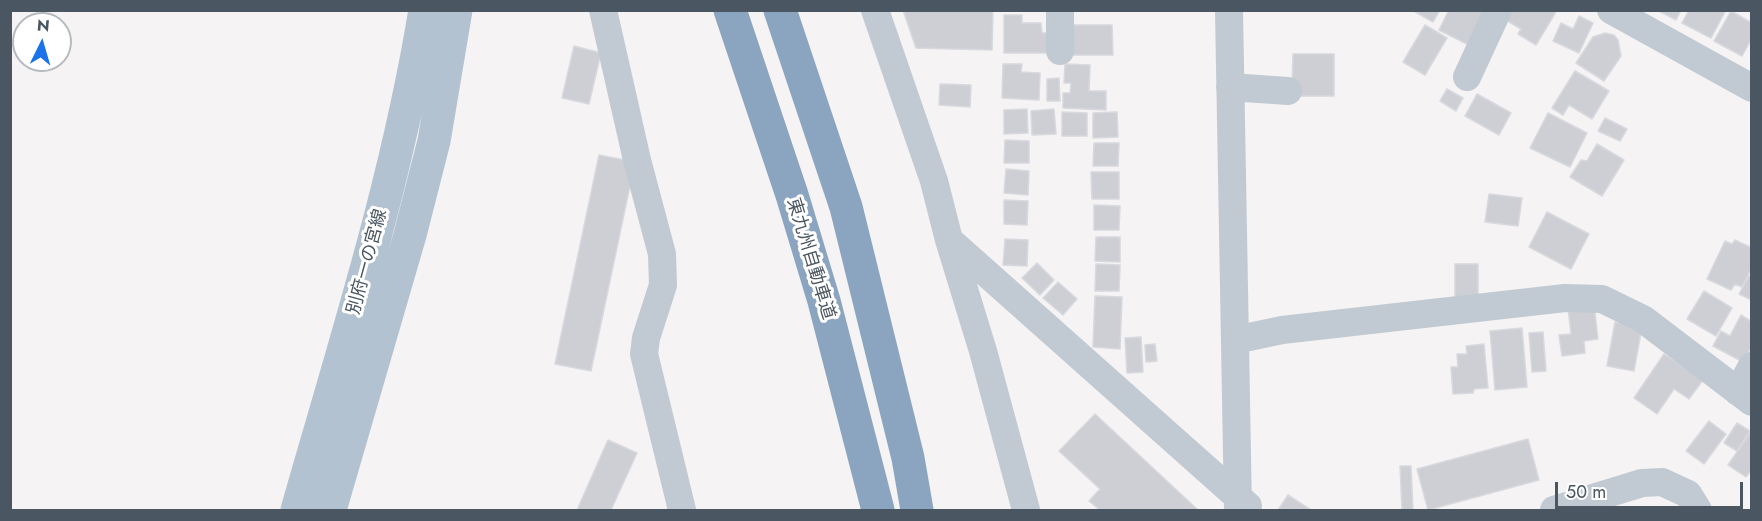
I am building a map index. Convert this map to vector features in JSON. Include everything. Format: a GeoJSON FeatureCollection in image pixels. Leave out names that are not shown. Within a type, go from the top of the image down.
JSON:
{"type":"FeatureCollection","features":[{"type":"Feature","properties":{"kind":"highway","name":"東九州自動車道"},"geometry":{"type":"LineString","coordinates":[[730,10],[792,195],[824,301],[878,510]]}},
{"type":"Feature","properties":{"kind":"highway"},"geometry":{"type":"LineString","coordinates":[[780,10],[846,207],[919,510]]}},
{"type":"Feature","properties":{"kind":"highway"},"geometry":{"type":"LineString","coordinates":[[824,301],[855,510]]}},
{"type":"Feature","properties":{"kind":"main road","name":"別府一の宮線"},"geometry":{"type":"LineString","coordinates":[[297,510],[372,255],[402,130],[425,10]]}},
{"type":"Feature","properties":{"kind":"main road","name":"別府一の宮線"},"geometry":{"type":"LineString","coordinates":[[330,510],[410,235],[434,141],[456,10]]}},
{"type":"Feature","properties":{"kind":"street"},"geometry":{"type":"LineString","coordinates":[[603,10],[637,160],[662,254],[663,285],[646,338],[644,354],[682,510]]}},
{"type":"Feature","properties":{"kind":"street"},"geometry":{"type":"LineString","coordinates":[[875,10],[934,181],[1026,510]]}},
{"type":"Feature","properties":{"kind":"street"},"geometry":{"type":"LineString","coordinates":[[1060,10],[1060,51]]}},
{"type":"Feature","properties":{"kind":"street"},"geometry":{"type":"LineString","coordinates":[[1229,10],[1235,340],[1243,506]]}},
{"type":"Feature","properties":{"kind":"street"},"geometry":{"type":"LineString","coordinates":[[1467,77],[1498,10]]}},
{"type":"Feature","properties":{"kind":"street"},"geometry":{"type":"LineString","coordinates":[[1611,10],[1752,88]]}},
{"type":"Feature","properties":{"kind":"street"},"geometry":{"type":"LineString","coordinates":[[1230,87],[1288,91]]}},
{"type":"Feature","properties":{"kind":"street"},"geometry":{"type":"LineString","coordinates":[[949,240],[1243,506]]}},
{"type":"Feature","properties":{"kind":"street"},"geometry":{"type":"LineString","coordinates":[[1235,340],[1282,330],[1565,298],[1602,299],[1643,319],[1745,397],[1752,366]]}},
{"type":"Feature","properties":{"kind":"street"},"geometry":{"type":"LineString","coordinates":[[1554,510],[1642,483],[1662,482],[1688,494],[1698,510]]}},
{"type":"Feature","properties":{"kind":"building"},"geometry":{"type":"Polygon","coordinates":[[[903,10],[993,10],[992,50],[916,48],[903,10]]]}},
{"type":"Feature","properties":{"kind":"building"},"geometry":{"type":"Polygon","coordinates":[[[1412,10],[1440,10],[1433,22],[1412,10]]]}},
{"type":"Feature","properties":{"kind":"building"},"geometry":{"type":"Polygon","coordinates":[[[1449,10],[1489,10],[1471,46],[1439,30],[1449,10]]]}},
{"type":"Feature","properties":{"kind":"building"},"geometry":{"type":"Polygon","coordinates":[[[1511,10],[1557,10],[1536,45],[1518,34],[1521,29],[1506,20],[1511,10]]]}},
{"type":"Feature","properties":{"kind":"building"},"geometry":{"type":"Polygon","coordinates":[[[1657,10],[1681,10],[1676,20],[1657,10]]]}},
{"type":"Feature","properties":{"kind":"building"},"geometry":{"type":"Polygon","coordinates":[[[1689,10],[1726,10],[1711,38],[1682,23],[1689,10]]]}},
{"type":"Feature","properties":{"kind":"building"},"geometry":{"type":"Polygon","coordinates":[[[1731,11],[1752,23],[1752,38],[1742,56],[1714,41],[1731,11]]]}},
{"type":"Feature","properties":{"kind":"building"},"geometry":{"type":"Polygon","coordinates":[[[1004,15],[1022,15],[1022,23],[1041,23],[1042,33],[1047,33],[1047,53],[1004,53],[1004,15]]]}},
{"type":"Feature","properties":{"kind":"building"},"geometry":{"type":"Polygon","coordinates":[[[1579,16],[1593,23],[1579,53],[1553,41],[1561,23],[1573,29],[1579,16]]]}},
{"type":"Feature","properties":{"kind":"building"},"geometry":{"type":"Polygon","coordinates":[[[1072,25],[1112,25],[1113,55],[1072,55],[1072,25]]]}},
{"type":"Feature","properties":{"kind":"building"},"geometry":{"type":"Polygon","coordinates":[[[1425,25],[1447,38],[1425,75],[1403,62],[1425,25]]]}},
{"type":"Feature","properties":{"kind":"building"},"geometry":{"type":"Polygon","coordinates":[[[1605,33],[1614,35],[1618,40],[1621,56],[1604,81],[1576,63],[1593,37],[1605,33]]]}},
{"type":"Feature","properties":{"kind":"building"},"geometry":{"type":"Polygon","coordinates":[[[574,46],[601,53],[589,104],[562,98],[574,46]]]}},
{"type":"Feature","properties":{"kind":"building"},"geometry":{"type":"Polygon","coordinates":[[[1293,54],[1334,54],[1334,96],[1298,96],[1292,89],[1293,54]]]}},
{"type":"Feature","properties":{"kind":"building"},"geometry":{"type":"Polygon","coordinates":[[[1003,64],[1022,64],[1021,72],[1040,73],[1039,100],[1002,98],[1003,64]]]}},
{"type":"Feature","properties":{"kind":"building"},"geometry":{"type":"Polygon","coordinates":[[[1065,64],[1090,65],[1089,91],[1106,91],[1106,110],[1063,108],[1063,93],[1070,93],[1071,83],[1064,83],[1065,64]]]}},
{"type":"Feature","properties":{"kind":"building"},"geometry":{"type":"Polygon","coordinates":[[[1575,71],[1609,91],[1592,119],[1569,105],[1563,115],[1552,108],[1575,71]]]}},
{"type":"Feature","properties":{"kind":"building"},"geometry":{"type":"Polygon","coordinates":[[[1059,78],[1060,101],[1047,101],[1047,79],[1059,78]]]}},
{"type":"Feature","properties":{"kind":"building"},"geometry":{"type":"Polygon","coordinates":[[[940,84],[971,85],[970,107],[939,105],[940,84]]]}},
{"type":"Feature","properties":{"kind":"building"},"geometry":{"type":"Polygon","coordinates":[[[1447,89],[1463,98],[1456,111],[1440,101],[1447,89]]]}},
{"type":"Feature","properties":{"kind":"building"},"geometry":{"type":"Polygon","coordinates":[[[1477,94],[1511,113],[1499,135],[1465,116],[1477,94]]]}},
{"type":"Feature","properties":{"kind":"building"},"geometry":{"type":"Polygon","coordinates":[[[1027,109],[1028,133],[1004,134],[1004,110],[1027,109]]]}},
{"type":"Feature","properties":{"kind":"building"},"geometry":{"type":"Polygon","coordinates":[[[1054,109],[1056,134],[1032,135],[1031,111],[1054,109]]]}},
{"type":"Feature","properties":{"kind":"building"},"geometry":{"type":"Polygon","coordinates":[[[1062,112],[1087,113],[1087,136],[1062,136],[1062,112]]]}},
{"type":"Feature","properties":{"kind":"building"},"geometry":{"type":"Polygon","coordinates":[[[1117,112],[1118,137],[1093,138],[1093,113],[1117,112]]]}},
{"type":"Feature","properties":{"kind":"building"},"geometry":{"type":"Polygon","coordinates":[[[1548,113],[1587,133],[1570,167],[1530,148],[1548,113]]]}},
{"type":"Feature","properties":{"kind":"building"},"geometry":{"type":"Polygon","coordinates":[[[1605,118],[1627,129],[1620,141],[1598,131],[1605,118]]]}},
{"type":"Feature","properties":{"kind":"building"},"geometry":{"type":"Polygon","coordinates":[[[1005,140],[1029,141],[1029,163],[1004,163],[1005,140]]]}},
{"type":"Feature","properties":{"kind":"building"},"geometry":{"type":"Polygon","coordinates":[[[1094,143],[1119,143],[1118,166],[1093,166],[1094,143]]]}},
{"type":"Feature","properties":{"kind":"building"},"geometry":{"type":"Polygon","coordinates":[[[1597,144],[1624,160],[1602,196],[1570,177],[1581,160],[1587,161],[1597,144]]]}},
{"type":"Feature","properties":{"kind":"building"},"geometry":{"type":"Polygon","coordinates":[[[599,155],[635,162],[591,371],[555,364],[599,155]]]}},
{"type":"Feature","properties":{"kind":"building"},"geometry":{"type":"Polygon","coordinates":[[[1006,169],[1029,171],[1028,195],[1004,193],[1006,169]]]}},
{"type":"Feature","properties":{"kind":"building"},"geometry":{"type":"Polygon","coordinates":[[[1091,172],[1119,172],[1119,199],[1092,199],[1091,172]]]}},
{"type":"Feature","properties":{"kind":"building"},"geometry":{"type":"Polygon","coordinates":[[[1489,194],[1522,198],[1518,226],[1485,222],[1489,194]]]}},
{"type":"Feature","properties":{"kind":"building"},"geometry":{"type":"Polygon","coordinates":[[[1004,200],[1028,201],[1027,225],[1004,224],[1004,200]]]}},
{"type":"Feature","properties":{"kind":"building"},"geometry":{"type":"Polygon","coordinates":[[[1094,205],[1120,206],[1119,230],[1094,230],[1094,205]]]}},
{"type":"Feature","properties":{"kind":"building"},"geometry":{"type":"Polygon","coordinates":[[[1547,212],[1589,234],[1571,269],[1529,247],[1547,212]]]}},
{"type":"Feature","properties":{"kind":"building"},"geometry":{"type":"Polygon","coordinates":[[[1096,237],[1120,237],[1120,262],[1095,261],[1096,237]]]}},
{"type":"Feature","properties":{"kind":"building"},"geometry":{"type":"Polygon","coordinates":[[[1005,239],[1028,240],[1027,266],[1003,265],[1005,239]]]}},
{"type":"Feature","properties":{"kind":"building"},"geometry":{"type":"Polygon","coordinates":[[[1735,240],[1752,248],[1752,267],[1742,287],[1735,284],[1731,290],[1707,279],[1725,241],[1732,244],[1735,240]]]}},
{"type":"Feature","properties":{"kind":"building"},"geometry":{"type":"Polygon","coordinates":[[[1037,263],[1054,280],[1040,295],[1022,278],[1037,263]]]}},
{"type":"Feature","properties":{"kind":"building"},"geometry":{"type":"Polygon","coordinates":[[[1096,264],[1120,265],[1119,291],[1095,291],[1096,264]]]}},
{"type":"Feature","properties":{"kind":"building"},"geometry":{"type":"Polygon","coordinates":[[[1455,264],[1478,264],[1478,300],[1455,299],[1455,264]]]}},
{"type":"Feature","properties":{"kind":"building"},"geometry":{"type":"Polygon","coordinates":[[[1749,276],[1752,277],[1752,300],[1739,294],[1749,276]]]}},
{"type":"Feature","properties":{"kind":"building"},"geometry":{"type":"Polygon","coordinates":[[[1058,282],[1077,299],[1063,315],[1043,298],[1058,282]]]}},
{"type":"Feature","properties":{"kind":"building"},"geometry":{"type":"Polygon","coordinates":[[[1704,291],[1732,308],[1716,336],[1687,319],[1704,291]]]}},
{"type":"Feature","properties":{"kind":"building"},"geometry":{"type":"Polygon","coordinates":[[[1095,296],[1122,297],[1120,349],[1093,347],[1095,296]]]}},
{"type":"Feature","properties":{"kind":"building"},"geometry":{"type":"Polygon","coordinates":[[[1594,305],[1598,339],[1584,341],[1585,353],[1562,356],[1559,335],[1571,334],[1568,308],[1594,305]]]}},
{"type":"Feature","properties":{"kind":"building"},"geometry":{"type":"Polygon","coordinates":[[[1741,315],[1752,322],[1752,346],[1743,362],[1713,346],[1721,331],[1730,336],[1741,315]]]}},
{"type":"Feature","properties":{"kind":"building"},"geometry":{"type":"Polygon","coordinates":[[[1615,322],[1642,327],[1634,371],[1607,366],[1615,322]]]}},
{"type":"Feature","properties":{"kind":"building"},"geometry":{"type":"Polygon","coordinates":[[[1522,328],[1527,387],[1495,390],[1490,331],[1522,328]]]}},
{"type":"Feature","properties":{"kind":"building"},"geometry":{"type":"Polygon","coordinates":[[[1543,332],[1546,371],[1532,372],[1529,333],[1543,332]]]}},
{"type":"Feature","properties":{"kind":"building"},"geometry":{"type":"Polygon","coordinates":[[[1141,337],[1143,372],[1127,373],[1125,338],[1141,337]]]}},
{"type":"Feature","properties":{"kind":"building"},"geometry":{"type":"Polygon","coordinates":[[[1155,344],[1157,361],[1146,362],[1145,345],[1155,344]]]}},
{"type":"Feature","properties":{"kind":"building"},"geometry":{"type":"Polygon","coordinates":[[[1484,344],[1488,388],[1474,389],[1473,393],[1453,394],[1451,367],[1458,367],[1457,354],[1467,354],[1466,346],[1484,344]]]}},
{"type":"Feature","properties":{"kind":"building"},"geometry":{"type":"Polygon","coordinates":[[[1664,354],[1703,380],[1689,399],[1674,389],[1657,414],[1634,398],[1664,354]]]}},
{"type":"Feature","properties":{"kind":"building"},"geometry":{"type":"Polygon","coordinates":[[[1095,414],[1198,510],[1100,510],[1089,501],[1100,489],[1059,451],[1095,414]]]}},
{"type":"Feature","properties":{"kind":"building"},"geometry":{"type":"Polygon","coordinates":[[[1709,421],[1726,434],[1704,464],[1686,451],[1709,421]]]}},
{"type":"Feature","properties":{"kind":"building"},"geometry":{"type":"Polygon","coordinates":[[[1737,423],[1750,431],[1737,451],[1724,443],[1737,423]]]}},
{"type":"Feature","properties":{"kind":"building"},"geometry":{"type":"Polygon","coordinates":[[[1752,430],[1752,469],[1746,477],[1728,465],[1752,430]]]}},
{"type":"Feature","properties":{"kind":"building"},"geometry":{"type":"Polygon","coordinates":[[[1528,439],[1539,480],[1428,510],[1417,469],[1528,439]]]}},
{"type":"Feature","properties":{"kind":"building"},"geometry":{"type":"Polygon","coordinates":[[[608,440],[637,453],[611,510],[577,510],[608,440]]]}},
{"type":"Feature","properties":{"kind":"building"},"geometry":{"type":"Polygon","coordinates":[[[1400,466],[1411,466],[1413,510],[1402,510],[1400,466]]]}},
{"type":"Feature","properties":{"kind":"building"},"geometry":{"type":"Polygon","coordinates":[[[1288,495],[1311,510],[1278,510],[1288,495]]]}}]}
